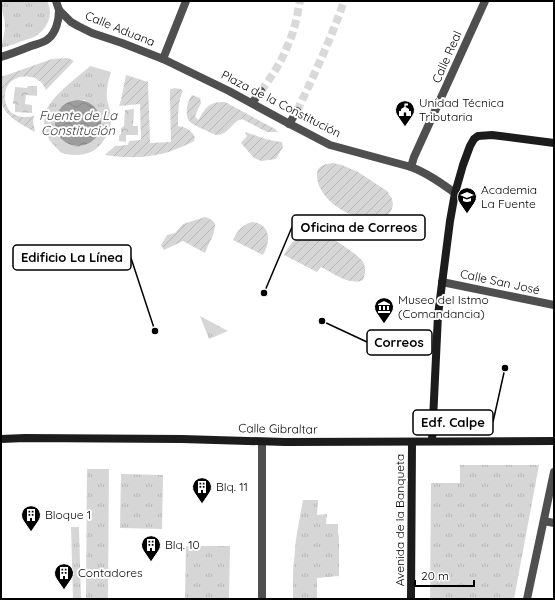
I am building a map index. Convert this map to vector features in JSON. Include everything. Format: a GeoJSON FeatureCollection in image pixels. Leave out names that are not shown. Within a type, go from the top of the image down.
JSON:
{"type":"FeatureCollection","features":[{"type":"Feature","properties":{"kind":"main road"},"geometry":{"type":"LineString","coordinates":[[432,442],[438,315],[442,282],[455,192],[470,146],[474,139],[478,136],[492,135],[554,143]]}},
{"type":"Feature","properties":{"kind":"main road","name":"Calle Gibraltar"},"geometry":{"type":"LineString","coordinates":[[1,439],[182,439],[262,442],[554,440]]}},
{"type":"Feature","properties":{"kind":"main road","name":"Avenida de la Banqueta"},"geometry":{"type":"LineString","coordinates":[[411,599],[412,442]]}},
{"type":"Feature","properties":{"kind":"street","name":"Calle Aduana"},"geometry":{"type":"LineString","coordinates":[[56,1],[59,10],[71,22],[92,33],[163,59]]}},
{"type":"Feature","properties":{"kind":"street"},"geometry":{"type":"LineString","coordinates":[[163,59],[186,1]]}},
{"type":"Feature","properties":{"kind":"street","name":"Calle Real"},"geometry":{"type":"LineString","coordinates":[[411,167],[414,157],[486,1]]}},
{"type":"Feature","properties":{"kind":"street"},"geometry":{"type":"LineString","coordinates":[[1,57],[48,39],[56,26],[59,10]]}},
{"type":"Feature","properties":{"kind":"street","name":"Plaza de la Constitución"},"geometry":{"type":"LineString","coordinates":[[163,59],[229,91],[330,145],[422,171],[455,192]]}},
{"type":"Feature","properties":{"kind":"street"},"geometry":{"type":"LineString","coordinates":[[252,103],[262,91]]}},
{"type":"Feature","properties":{"kind":"street"},"geometry":{"type":"LineString","coordinates":[[289,124],[297,111]]}},
{"type":"Feature","properties":{"kind":"street","name":"Calle San José"},"geometry":{"type":"LineString","coordinates":[[442,282],[554,305]]}},
{"type":"Feature","properties":{"kind":"street"},"geometry":{"type":"LineString","coordinates":[[262,442],[262,599]]}},
{"type":"Feature","properties":{"kind":"street"},"geometry":{"type":"LineString","coordinates":[[527,599],[554,472]]}},
{"type":"Feature","properties":{"kind":"street"},"geometry":{"type":"LineString","coordinates":[[544,521],[554,523]]}},
{"type":"Feature","properties":{"kind":"green space"},"geometry":{"type":"Polygon","coordinates":[[[1,1],[47,1],[50,16],[47,25],[35,37],[1,48],[5,26],[1,1]]]}},
{"type":"Feature","properties":{"kind":"green space"},"geometry":{"type":"Polygon","coordinates":[[[68,58],[74,61],[46,90],[41,82],[31,77],[18,78],[7,87],[5,98],[8,109],[20,117],[34,116],[33,121],[35,132],[19,123],[5,111],[1,100],[1,77],[52,59],[68,58]]]}},
{"type":"Feature","properties":{"kind":"green space"},"geometry":{"type":"Polygon","coordinates":[[[90,66],[111,72],[107,93],[107,100],[111,112],[110,128],[99,146],[89,153],[72,155],[60,152],[49,139],[45,130],[45,114],[50,103],[90,66]],[[85,100],[70,101],[68,143],[75,146],[82,146],[100,132],[100,116],[85,100]]]}},
{"type":"Feature","properties":{"kind":"green space"},"geometry":{"type":"Polygon","coordinates":[[[126,75],[148,82],[150,143],[171,142],[170,90],[174,88],[181,89],[183,91],[179,103],[178,126],[186,128],[192,132],[195,137],[194,141],[172,151],[151,156],[129,157],[105,155],[115,146],[128,145],[129,141],[141,140],[140,104],[119,106],[126,75]]]}},
{"type":"Feature","properties":{"kind":"green space"},"geometry":{"type":"Polygon","coordinates":[[[28,86],[37,86],[37,96],[26,95],[25,104],[32,105],[32,113],[15,112],[15,104],[13,104],[15,87],[27,88],[28,86]]]}},
{"type":"Feature","properties":{"kind":"green space"},"geometry":{"type":"Polygon","coordinates":[[[192,95],[200,98],[201,103],[195,116],[198,120],[206,108],[210,105],[225,102],[278,132],[267,132],[242,119],[224,133],[215,135],[194,125],[188,119],[187,108],[192,95]]]}},
{"type":"Feature","properties":{"kind":"green space"},"geometry":{"type":"Polygon","coordinates":[[[134,109],[133,126],[138,126],[138,135],[126,135],[126,142],[119,141],[121,128],[124,126],[125,110],[134,109]]]}},
{"type":"Feature","properties":{"kind":"green space"},"geometry":{"type":"Polygon","coordinates":[[[245,132],[269,140],[282,142],[283,147],[276,159],[261,161],[254,158],[241,143],[247,136],[245,132]]]}},
{"type":"Feature","properties":{"kind":"green space"},"geometry":{"type":"Polygon","coordinates":[[[333,163],[358,172],[387,191],[392,199],[393,205],[388,215],[374,218],[360,217],[346,212],[332,203],[326,197],[318,184],[317,173],[321,166],[333,163]]]}},
{"type":"Feature","properties":{"kind":"green space"},"geometry":{"type":"Polygon","coordinates":[[[205,217],[214,222],[215,227],[205,253],[183,241],[164,250],[161,245],[167,235],[175,233],[183,224],[205,217]]]}},
{"type":"Feature","properties":{"kind":"green space"},"geometry":{"type":"Polygon","coordinates":[[[252,222],[263,226],[268,234],[266,250],[263,255],[233,240],[240,229],[252,222]]]}},
{"type":"Feature","properties":{"kind":"green space"},"geometry":{"type":"Polygon","coordinates":[[[315,230],[338,242],[362,260],[365,268],[363,280],[347,280],[321,267],[317,272],[284,255],[296,238],[304,233],[315,230]]]}},
{"type":"Feature","properties":{"kind":"green space"},"geometry":{"type":"Polygon","coordinates":[[[200,316],[228,331],[209,339],[200,316]]]}},
{"type":"Feature","properties":{"kind":"green space"},"geometry":{"type":"Polygon","coordinates":[[[460,465],[539,465],[514,599],[430,599],[431,483],[460,483],[460,465]]]}},
{"type":"Feature","properties":{"kind":"green space"},"geometry":{"type":"Polygon","coordinates":[[[87,469],[109,469],[108,599],[86,599],[87,469]]]}},
{"type":"Feature","properties":{"kind":"green space"},"geometry":{"type":"Polygon","coordinates":[[[121,474],[163,475],[162,529],[120,528],[121,474]]]}},
{"type":"Feature","properties":{"kind":"green space"},"geometry":{"type":"Polygon","coordinates":[[[303,500],[318,500],[317,515],[327,514],[326,524],[338,524],[339,576],[317,578],[317,599],[293,599],[293,572],[296,539],[303,500]]]}},
{"type":"Feature","properties":{"kind":"green space"},"geometry":{"type":"Polygon","coordinates":[[[71,527],[79,527],[81,599],[73,599],[71,527]]]}},
{"type":"Feature","properties":{"kind":"green space"},"geometry":{"type":"Polygon","coordinates":[[[186,546],[230,546],[229,599],[185,599],[186,546]]]}},
{"type":"Feature","properties":{"kind":"water","name":"Fuente de La Constitución"},"geometry":{"type":"Polygon","coordinates":[[[74,100],[82,100],[91,104],[97,110],[101,123],[97,136],[91,142],[82,146],[74,146],[65,142],[59,136],[55,127],[55,119],[59,110],[65,104],[74,100]]]}},
{"type":"Feature","properties":{"kind":"tunnel"},"geometry":{"type":"LineString","coordinates":[[261,91],[276,70],[285,53],[293,31],[300,1]]}},
{"type":"Feature","properties":{"kind":"tunnel"},"geometry":{"type":"LineString","coordinates":[[297,111],[328,43],[344,1]]}},
{"type":"Feature","properties":{"kind":"place","name":"Unidad Técnica Tributaria"},"geometry":{"type":"Point","coordinates":[405,127]}},
{"type":"Feature","properties":{"kind":"place","name":"Academia La Fuente"},"geometry":{"type":"Point","coordinates":[467,214]}},
{"type":"Feature","properties":{"kind":"place","name":"Oficina de Correos"},"geometry":{"type":"Point","coordinates":[264,293]}},
{"type":"Feature","properties":{"kind":"place","name":"Correos"},"geometry":{"type":"Point","coordinates":[322,321]}},
{"type":"Feature","properties":{"kind":"place","name":"Museo del Istmo (Comandancia)"},"geometry":{"type":"Point","coordinates":[384,324]}},
{"type":"Feature","properties":{"kind":"place","name":"Edificio La Línea"},"geometry":{"type":"Point","coordinates":[155,331]}},
{"type":"Feature","properties":{"kind":"place","name":"Edf. Calpe"},"geometry":{"type":"Point","coordinates":[505,368]}},
{"type":"Feature","properties":{"kind":"place","name":"Blq. 11"},"geometry":{"type":"Point","coordinates":[202,504]}},
{"type":"Feature","properties":{"kind":"place","name":"Bloque 1"},"geometry":{"type":"Point","coordinates":[31,532]}},
{"type":"Feature","properties":{"kind":"place","name":"Blq. 10"},"geometry":{"type":"Point","coordinates":[151,562]}},
{"type":"Feature","properties":{"kind":"place","name":"Contadores"},"geometry":{"type":"Point","coordinates":[64,590]}}]}
